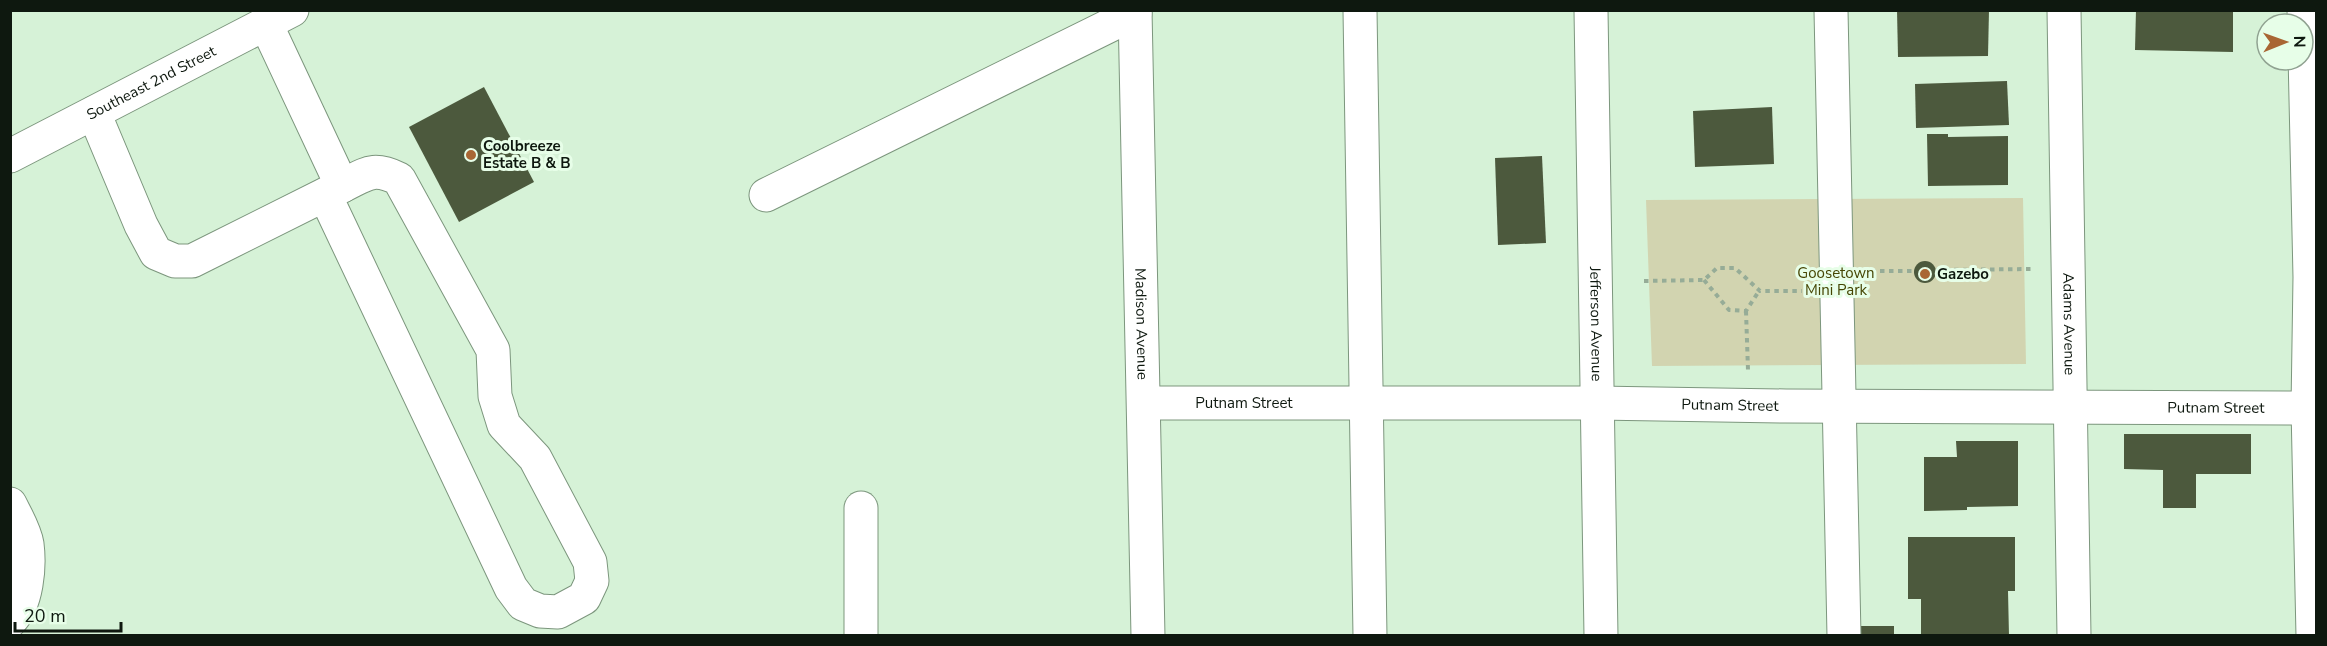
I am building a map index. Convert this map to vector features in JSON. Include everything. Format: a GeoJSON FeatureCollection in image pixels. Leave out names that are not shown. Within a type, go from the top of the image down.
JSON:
{"type":"FeatureCollection","features":[{"type":"Feature","properties":{"kind":"street"},"geometry":{"type":"LineString","coordinates":[[1360,10],[1370,636]]}},
{"type":"Feature","properties":{"kind":"street","name":"Jefferson Avenue"},"geometry":{"type":"LineString","coordinates":[[1591,10],[1601,636]]}},
{"type":"Feature","properties":{"kind":"street"},"geometry":{"type":"LineString","coordinates":[[1831,10],[1844,636]]}},
{"type":"Feature","properties":{"kind":"street","name":"Adams Avenue"},"geometry":{"type":"LineString","coordinates":[[2064,10],[2074,636]]}},
{"type":"Feature","properties":{"kind":"street"},"geometry":{"type":"LineString","coordinates":[[2304,10],[2312,408],[2313,636]]}},
{"type":"Feature","properties":{"kind":"street"},"geometry":{"type":"LineString","coordinates":[[766,195],[1135,12]]}},
{"type":"Feature","properties":{"kind":"street","name":"Madison Avenue"},"geometry":{"type":"LineString","coordinates":[[1135,12],[1148,636]]}},
{"type":"Feature","properties":{"kind":"street"},"geometry":{"type":"LineString","coordinates":[[93,113],[141,225],[156,253],[175,261],[192,261],[334,190],[374,171],[399,179],[493,350],[495,396],[504,425],[535,458],[590,562],[592,581],[584,598],[558,612],[540,611],[523,604],[511,588],[334,190],[279,17]]}},
{"type":"Feature","properties":{"kind":"street","name":"Southeast 2nd Street"},"geometry":{"type":"LineString","coordinates":[[10,156],[279,17]]}},
{"type":"Feature","properties":{"kind":"street","name":"Putnam Street"},"geometry":{"type":"LineString","coordinates":[[1144,403],[1597,403],[2312,408]]}},
{"type":"Feature","properties":{"kind":"street"},"geometry":{"type":"LineString","coordinates":[[10,504],[27,543],[26,593],[18,614],[10,621]]}},
{"type":"Feature","properties":{"kind":"street"},"geometry":{"type":"LineString","coordinates":[[861,508],[861,636]]}},
{"type":"Feature","properties":{"kind":"path"},"geometry":{"type":"LineString","coordinates":[[1644,282],[1704,280],[1717,268],[1735,268],[1760,291],[1804,291]]}},
{"type":"Feature","properties":{"kind":"path"},"geometry":{"type":"LineString","coordinates":[[1936,270],[2032,269]]}},
{"type":"Feature","properties":{"kind":"path"},"geometry":{"type":"LineString","coordinates":[[1863,271],[1915,271]]}},
{"type":"Feature","properties":{"kind":"path"},"geometry":{"type":"LineString","coordinates":[[1704,280],[1729,310],[1746,310]]}},
{"type":"Feature","properties":{"kind":"path"},"geometry":{"type":"LineString","coordinates":[[1748,370],[1746,310],[1760,291]]}},
{"type":"Feature","properties":{"kind":"green space","name":"Goosetown Mini Park"},"geometry":{"type":"Polygon","coordinates":[[[2023,198],[2026,364],[1652,366],[1646,200],[2023,198]]]}},
{"type":"Feature","properties":{"kind":"building"},"geometry":{"type":"Polygon","coordinates":[[[1897,10],[1989,10],[1988,56],[1898,57],[1897,10]]]}},
{"type":"Feature","properties":{"kind":"building"},"geometry":{"type":"Polygon","coordinates":[[[2136,10],[2233,10],[2233,52],[2135,50],[2136,10]]]}},
{"type":"Feature","properties":{"kind":"building"},"geometry":{"type":"Polygon","coordinates":[[[2007,81],[2009,125],[1916,128],[1915,84],[2007,81]]]}},
{"type":"Feature","properties":{"kind":"building","name":"Coolbreeze Estate B & B"},"geometry":{"type":"Polygon","coordinates":[[[484,87],[534,182],[459,222],[409,127],[484,87]]]}},
{"type":"Feature","properties":{"kind":"building"},"geometry":{"type":"Polygon","coordinates":[[[1772,107],[1774,164],[1695,167],[1693,111],[1772,107]]]}},
{"type":"Feature","properties":{"kind":"building"},"geometry":{"type":"Polygon","coordinates":[[[1927,134],[1948,134],[1948,137],[2008,136],[2008,185],[1928,186],[1927,134]]]}},
{"type":"Feature","properties":{"kind":"building"},"geometry":{"type":"Polygon","coordinates":[[[1542,156],[1546,243],[1498,245],[1495,158],[1542,156]]]}},
{"type":"Feature","properties":{"kind":"building","name":"Gazebo"},"geometry":{"type":"Polygon","coordinates":[[[1925,261],[1935,268],[1936,272],[1929,282],[1925,283],[1915,276],[1914,272],[1921,262],[1925,261]]]}},
{"type":"Feature","properties":{"kind":"building"},"geometry":{"type":"Polygon","coordinates":[[[2124,434],[2251,434],[2251,474],[2196,474],[2196,508],[2163,508],[2163,470],[2124,469],[2124,434]]]}},
{"type":"Feature","properties":{"kind":"building"},"geometry":{"type":"Polygon","coordinates":[[[1956,441],[2018,441],[2018,506],[1924,511],[1924,457],[1957,457],[1956,441]]]}},
{"type":"Feature","properties":{"kind":"building"},"geometry":{"type":"Polygon","coordinates":[[[1908,537],[2015,537],[2015,591],[2008,591],[2009,636],[1921,636],[1921,599],[1908,599],[1908,537]]]}},
{"type":"Feature","properties":{"kind":"building"},"geometry":{"type":"Polygon","coordinates":[[[1859,626],[1894,626],[1894,636],[1859,636],[1859,626]]]}},
{"type":"Feature","properties":{"kind":"place","name":"Coolbreeze Estate B & B"},"geometry":{"type":"Point","coordinates":[471,155]}},
{"type":"Feature","properties":{"kind":"place","name":"Gazebo"},"geometry":{"type":"Point","coordinates":[1925,274]}}]}
